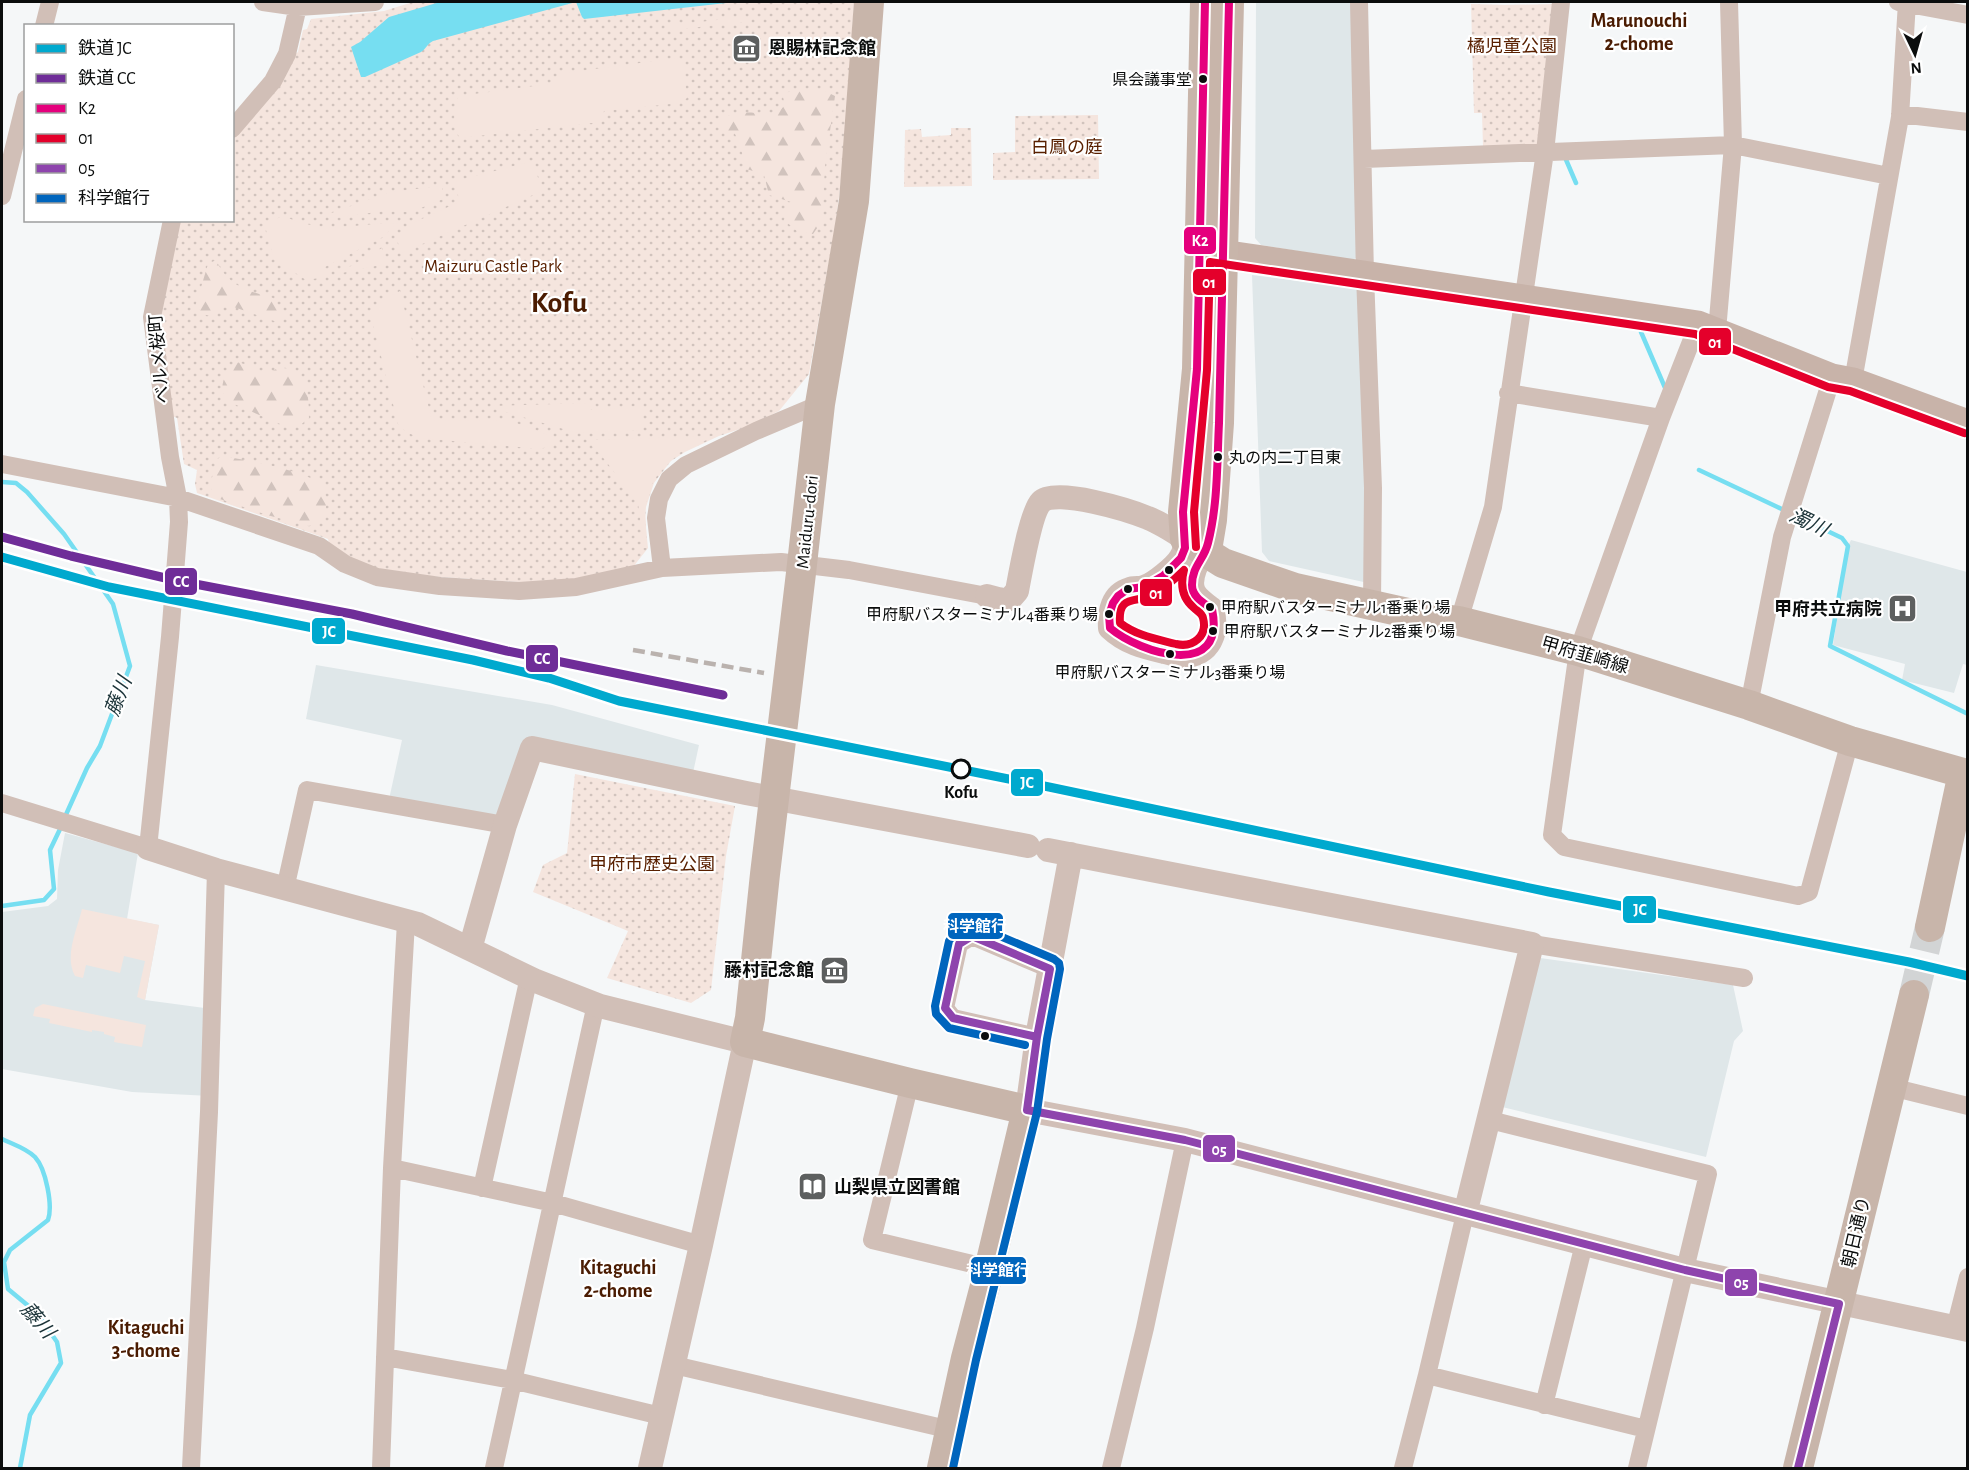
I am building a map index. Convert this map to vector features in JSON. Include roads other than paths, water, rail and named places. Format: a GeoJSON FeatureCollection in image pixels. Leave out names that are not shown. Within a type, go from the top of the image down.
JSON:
{"type":"FeatureCollection","features":[{"type":"Feature","properties":{"kind":"main road","name":"Maiduru-dori"},"geometry":{"type":"LineString","coordinates":[[748,1030],[820,404],[854,201],[869,2]]}},
{"type":"Feature","properties":{"kind":"main road"},"geometry":{"type":"LineString","coordinates":[[1205,2],[1211,252]]}},
{"type":"Feature","properties":{"kind":"main road"},"geometry":{"type":"LineString","coordinates":[[1195,545],[1183,512],[1211,252],[1229,2]]}},
{"type":"Feature","properties":{"kind":"main road"},"geometry":{"type":"LineString","coordinates":[[1211,252],[1708,328],[1842,379],[1968,423]]}},
{"type":"Feature","properties":{"kind":"main road","name":"甲府韮崎線"},"geometry":{"type":"LineString","coordinates":[[1195,545],[1223,563],[1295,588],[1421,616],[1459,621],[1578,651],[1749,705],[1850,741],[1966,768]]}},
{"type":"Feature","properties":{"kind":"main road"},"geometry":{"type":"LineString","coordinates":[[1930,927],[1966,768]]}},
{"type":"Feature","properties":{"kind":"main road","name":"朝日通り"},"geometry":{"type":"LineString","coordinates":[[1798,1468],[1914,995]]}},
{"type":"Feature","properties":{"kind":"main road"},"geometry":{"type":"LineString","coordinates":[[748,1030],[910,1083],[1027,1110],[966,1358],[942,1468]]}},
{"type":"Feature","properties":{"kind":"street"},"geometry":{"type":"LineString","coordinates":[[44,24],[50,2]]}},
{"type":"Feature","properties":{"kind":"street"},"geometry":{"type":"LineString","coordinates":[[263,2],[299,4],[375,2]]}},
{"type":"Feature","properties":{"kind":"street"},"geometry":{"type":"LineString","coordinates":[[1359,2],[1365,275],[1373,488],[1372,606]]}},
{"type":"Feature","properties":{"kind":"street"},"geometry":{"type":"LineString","coordinates":[[1459,621],[1493,507],[1545,152],[1561,2]]}},
{"type":"Feature","properties":{"kind":"street"},"geometry":{"type":"LineString","coordinates":[[1729,2],[1733,145],[1708,328],[1661,418],[1578,651],[1552,835],[1564,847],[1798,896],[1809,892],[1850,741]]}},
{"type":"Feature","properties":{"kind":"street"},"geometry":{"type":"LineString","coordinates":[[1749,705],[1782,537],[1842,379],[1889,176],[1900,114],[1904,2],[1968,15]]}},
{"type":"Feature","properties":{"kind":"street"},"geometry":{"type":"LineString","coordinates":[[234,127],[273,81],[287,54],[299,4]]}},
{"type":"Feature","properties":{"kind":"street"},"geometry":{"type":"LineString","coordinates":[[2,196],[24,107]]}},
{"type":"Feature","properties":{"kind":"street"},"geometry":{"type":"LineString","coordinates":[[1900,114],[1968,122]]}},
{"type":"Feature","properties":{"kind":"street"},"geometry":{"type":"LineString","coordinates":[[1364,159],[1733,145],[1889,176]]}},
{"type":"Feature","properties":{"kind":"street","name":"ベルメ桜町"},"geometry":{"type":"LineString","coordinates":[[148,848],[170,637],[179,522],[178,498],[170,457],[152,317],[172,222]]}},
{"type":"Feature","properties":{"kind":"street"},"geometry":{"type":"LineString","coordinates":[[1508,393],[1661,418]]}},
{"type":"Feature","properties":{"kind":"street"},"geometry":{"type":"LineString","coordinates":[[662,568],[656,518],[659,499],[669,479],[686,465],[756,430],[820,404]]}},
{"type":"Feature","properties":{"kind":"street"},"geometry":{"type":"LineString","coordinates":[[2,464],[178,498],[319,546],[345,564],[377,577],[430,585],[519,591],[576,587],[662,568],[781,562],[849,570],[1002,600],[1010,599],[1017,591],[1029,533],[1040,502],[1069,498],[1104,503],[1150,518],[1195,545]]}},
{"type":"Feature","properties":{"kind":"street"},"geometry":{"type":"LineString","coordinates":[[1144,587],[1163,576],[1181,558],[1185,548],[1195,545]]}},
{"type":"Feature","properties":{"kind":"street"},"geometry":{"type":"LineString","coordinates":[[1195,545],[1192,587],[1195,596]]}},
{"type":"Feature","properties":{"kind":"street"},"geometry":{"type":"LineString","coordinates":[[1144,587],[1195,596],[1212,609],[1216,627],[1209,644],[1193,654],[1182,656],[1136,646],[1110,628],[1109,615],[1113,603],[1128,589],[1144,587]]}},
{"type":"Feature","properties":{"kind":"street"},"geometry":{"type":"LineString","coordinates":[[470,948],[505,825],[532,748],[746,794],[1532,944],[1744,978]]}},
{"type":"Feature","properties":{"kind":"street"},"geometry":{"type":"LineString","coordinates":[[285,889],[307,790],[505,825]]}},
{"type":"Feature","properties":{"kind":"street"},"geometry":{"type":"LineString","coordinates":[[2,803],[216,870],[418,924],[529,977],[596,1004],[748,1030],[650,1468]]}},
{"type":"Feature","properties":{"kind":"street"},"geometry":{"type":"LineString","coordinates":[[1049,850],[1050,969],[1037,1037],[1027,1110],[1185,1140],[1685,1270],[1961,1329],[1968,1278]]}},
{"type":"Feature","properties":{"kind":"street"},"geometry":{"type":"LineString","coordinates":[[191,1468],[209,1112],[216,870]]}},
{"type":"Feature","properties":{"kind":"street"},"geometry":{"type":"LineString","coordinates":[[381,1468],[392,1168],[406,922]]}},
{"type":"Feature","properties":{"kind":"street"},"geometry":{"type":"LineString","coordinates":[[1037,1037],[953,1018],[945,1008],[958,944],[972,936],[1050,969]]}},
{"type":"Feature","properties":{"kind":"street"},"geometry":{"type":"LineString","coordinates":[[1403,1468],[1532,944]]}},
{"type":"Feature","properties":{"kind":"street"},"geometry":{"type":"LineString","coordinates":[[482,1188],[529,977]]}},
{"type":"Feature","properties":{"kind":"street"},"geometry":{"type":"LineString","coordinates":[[494,1468],[596,1004]]}},
{"type":"Feature","properties":{"kind":"street"},"geometry":{"type":"LineString","coordinates":[[910,1083],[872,1240],[989,1268]]}},
{"type":"Feature","properties":{"kind":"street"},"geometry":{"type":"LineString","coordinates":[[1891,1087],[1968,1106]]}},
{"type":"Feature","properties":{"kind":"street"},"geometry":{"type":"LineString","coordinates":[[1490,1120],[1708,1174],[1637,1468]]}},
{"type":"Feature","properties":{"kind":"street"},"geometry":{"type":"LineString","coordinates":[[1111,1468],[1145,1328],[1185,1140]]}},
{"type":"Feature","properties":{"kind":"street"},"geometry":{"type":"LineString","coordinates":[[392,1168],[553,1203],[701,1245]]}},
{"type":"Feature","properties":{"kind":"street"},"geometry":{"type":"LineString","coordinates":[[1544,1405],[1584,1244]]}},
{"type":"Feature","properties":{"kind":"street"},"geometry":{"type":"LineString","coordinates":[[385,1358],[512,1380],[661,1416]]}},
{"type":"Feature","properties":{"kind":"street"},"geometry":{"type":"LineString","coordinates":[[674,1365],[951,1430]]}},
{"type":"Feature","properties":{"kind":"street"},"geometry":{"type":"LineString","coordinates":[[1427,1375],[1646,1429]]}},
{"type":"Feature","properties":{"kind":"water"},"geometry":{"type":"Polygon","coordinates":[[[440,2],[576,2],[433,41],[421,52],[361,77],[351,47],[389,17],[440,2]]]}},
{"type":"Feature","properties":{"kind":"water"},"geometry":{"type":"Polygon","coordinates":[[[576,2],[735,2],[584,19],[576,2]]]}},
{"type":"Feature","properties":{"kind":"waterway"},"geometry":{"type":"LineString","coordinates":[[1564,155],[1576,183]]}},
{"type":"Feature","properties":{"kind":"waterway","name":"濁川"},"geometry":{"type":"LineString","coordinates":[[1641,332],[1666,390]]}},
{"type":"Feature","properties":{"kind":"waterway","name":"濁川"},"geometry":{"type":"LineString","coordinates":[[1699,470],[1786,511]]}},
{"type":"Feature","properties":{"kind":"waterway","name":"藤川"},"geometry":{"type":"LineString","coordinates":[[2,482],[16,483],[27,492],[64,534],[113,604],[130,666],[100,746],[87,768],[64,819]]}},
{"type":"Feature","properties":{"kind":"waterway","name":"濁川"},"geometry":{"type":"LineString","coordinates":[[1794,515],[1842,538],[1848,546],[1830,646],[1968,714]]}},
{"type":"Feature","properties":{"kind":"waterway","name":"藤川"},"geometry":{"type":"LineString","coordinates":[[2,906],[44,900],[54,889],[50,850],[61,827]]}},
{"type":"Feature","properties":{"kind":"waterway","name":"藤川"},"geometry":{"type":"LineString","coordinates":[[2,1139],[35,1157],[45,1179],[50,1206],[48,1220],[10,1250],[4,1262],[8,1289],[37,1313],[57,1342],[61,1363],[30,1415],[20,1468]]}},
{"type":"Feature","properties":{"kind":"tunnel"},"geometry":{"type":"LineString","coordinates":[[1914,995],[1930,927]]}},
{"type":"Feature","properties":{"kind":"railway"},"geometry":{"type":"LineString","coordinates":[[633,650],[764,673]]}},
{"type":"Feature","properties":{"kind":"rail line","name":"CC"},"geometry":{"type":"LineString","coordinates":[[2,537],[174,580],[352,614],[507,651],[723,695]]}},
{"type":"Feature","properties":{"kind":"rail line","name":"JC"},"geometry":{"type":"LineString","coordinates":[[2,557],[109,587],[473,660],[549,678],[619,701],[1049,787],[1549,892],[1909,962],[1968,976]]}},
{"type":"Feature","properties":{"kind":"place","name":"恩賜林記念館"},"geometry":{"type":"Point","coordinates":[747,48]}},
{"type":"Feature","properties":{"kind":"place","name":"県会議事堂"},"geometry":{"type":"Point","coordinates":[1203,79]}},
{"type":"Feature","properties":{"kind":"place","name":"丸の内二丁目東"},"geometry":{"type":"Point","coordinates":[1218,457]}},
{"type":"Feature","properties":{"kind":"place","name":"甲府駅バスターミナル1番乗り場"},"geometry":{"type":"Point","coordinates":[1210,607]}},
{"type":"Feature","properties":{"kind":"place","name":"甲府共立病院"},"geometry":{"type":"Point","coordinates":[1903,609]}},
{"type":"Feature","properties":{"kind":"place","name":"甲府駅バスターミナル4番乗り場"},"geometry":{"type":"Point","coordinates":[1109,614]}},
{"type":"Feature","properties":{"kind":"place","name":"甲府駅バスターミナル2番乗り場"},"geometry":{"type":"Point","coordinates":[1213,631]}},
{"type":"Feature","properties":{"kind":"place","name":"甲府駅バスターミナル3番乗り場"},"geometry":{"type":"Point","coordinates":[1170,654]}},
{"type":"Feature","properties":{"kind":"place","name":"Kofu"},"geometry":{"type":"Point","coordinates":[961,769]}},
{"type":"Feature","properties":{"kind":"place","name":"藤村記念館"},"geometry":{"type":"Point","coordinates":[835,970]}},
{"type":"Feature","properties":{"kind":"place","name":"山梨県立図書館"},"geometry":{"type":"Point","coordinates":[813,1187]}},
{"type":"Feature","properties":{"kind":"district","name":"Marunouchi 2-chome"},"geometry":{"type":"Point","coordinates":[1639,32]}},
{"type":"Feature","properties":{"kind":"district","name":"Kofu"},"geometry":{"type":"Point","coordinates":[559,302]}},
{"type":"Feature","properties":{"kind":"district","name":"Kitaguchi 2-chome"},"geometry":{"type":"Point","coordinates":[618,1278]}},
{"type":"Feature","properties":{"kind":"district","name":"Kitaguchi 3-chome"},"geometry":{"type":"Point","coordinates":[146,1338]}},
{"type":"Feature","properties":{"kind":"park label","name":"橘児童公園"},"geometry":{"type":"Point","coordinates":[1512,46]}},
{"type":"Feature","properties":{"kind":"park label","name":"白鳳の庭"},"geometry":{"type":"Point","coordinates":[1067,147]}},
{"type":"Feature","properties":{"kind":"park label","name":"Maizuru Castle Park"},"geometry":{"type":"Point","coordinates":[493,266]}},
{"type":"Feature","properties":{"kind":"park label","name":"甲府市歴史公園"},"geometry":{"type":"Point","coordinates":[652,864]}}]}
